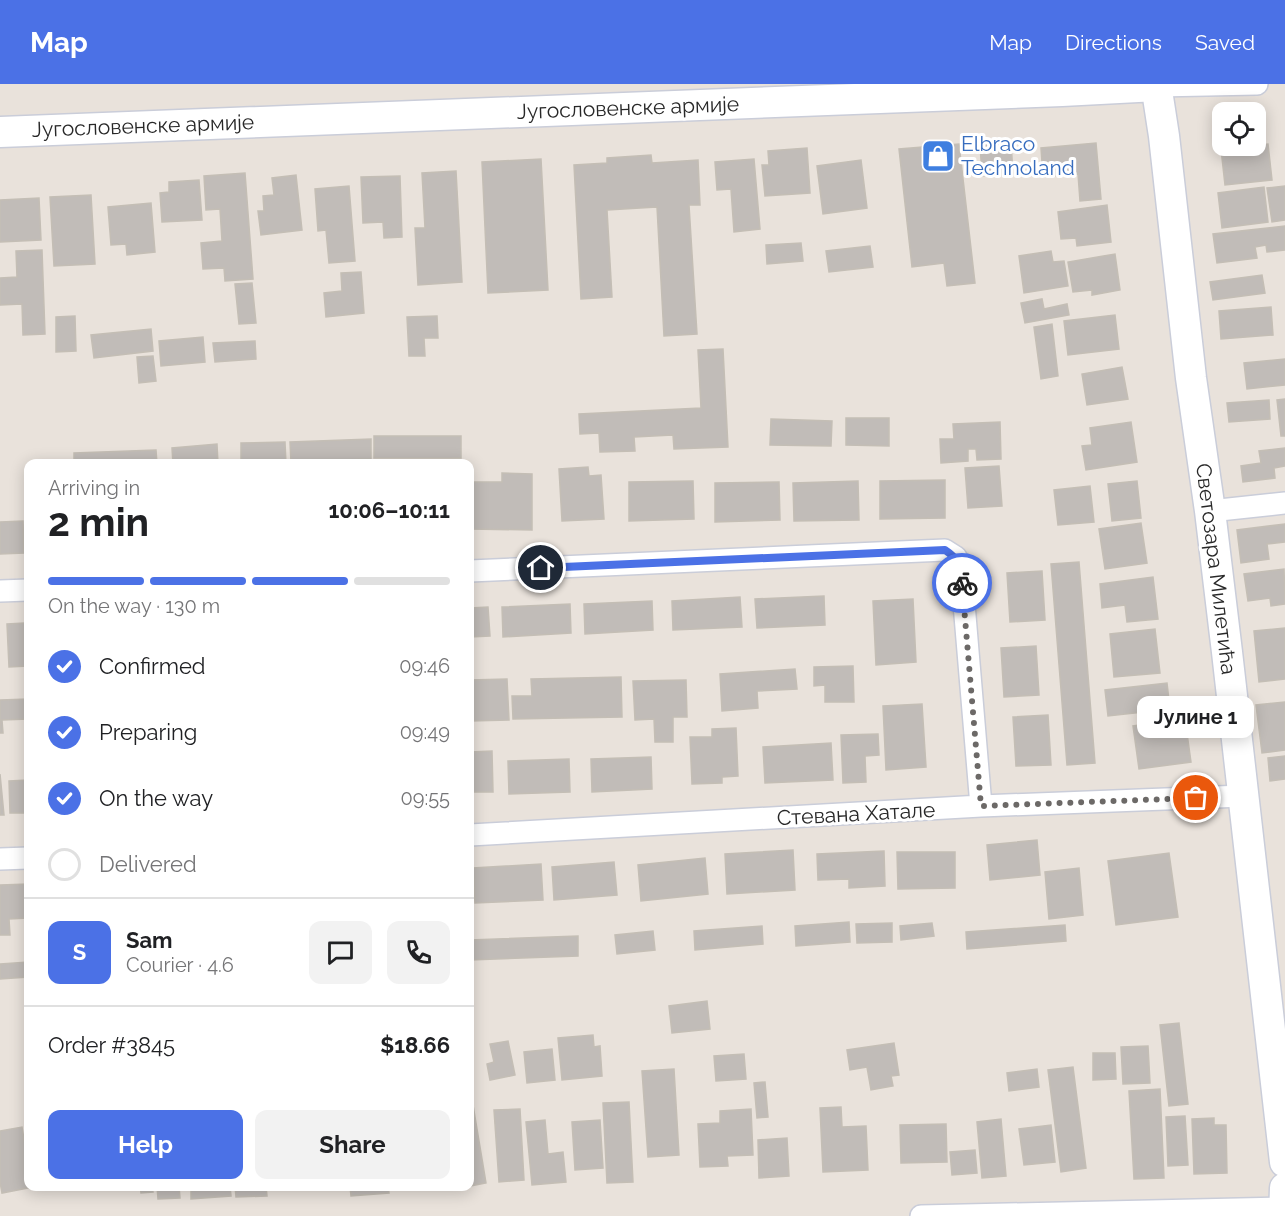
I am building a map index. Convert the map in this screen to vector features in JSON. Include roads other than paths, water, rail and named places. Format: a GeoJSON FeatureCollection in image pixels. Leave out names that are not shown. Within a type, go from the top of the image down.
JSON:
{"type":"FeatureCollection","features":[{"type":"Feature","properties":{"kind":"street","name":"Југословенске армије"},"geometry":{"type":"LineString","coordinates":[[0,132],[1040,92],[1157,85],[1257,84]]}},
{"type":"Feature","properties":{"kind":"street","name":"Светозара Милетића"},"geometry":{"type":"LineString","coordinates":[[1157,85],[1191,378],[1210,511],[1285,1162]]}},
{"type":"Feature","properties":{"kind":"street"},"geometry":{"type":"LineString","coordinates":[[1210,511],[1285,503]]}},
{"type":"Feature","properties":{"kind":"street"},"geometry":{"type":"LineString","coordinates":[[474,571],[945,550],[956,557],[961,568],[981,806]]}},
{"type":"Feature","properties":{"kind":"street"},"geometry":{"type":"LineString","coordinates":[[0,591],[24,590]]}},
{"type":"Feature","properties":{"kind":"street","name":"Стевана Хатале"},"geometry":{"type":"LineString","coordinates":[[474,834],[981,806],[1243,796]]}},
{"type":"Feature","properties":{"kind":"street"},"geometry":{"type":"LineString","coordinates":[[0,859],[24,858]]}},
{"type":"Feature","properties":{"kind":"street"},"geometry":{"type":"LineString","coordinates":[[921,1216],[1284,1205]]}},
{"type":"Feature","properties":{"kind":"place","name":"Elbraco Technoland"},"geometry":{"type":"Point","coordinates":[938,156]}},
{"type":"Feature","properties":{"kind":"place","name":"Јулине 1"},"geometry":{"type":"Point","coordinates":[1196,798]}}]}
